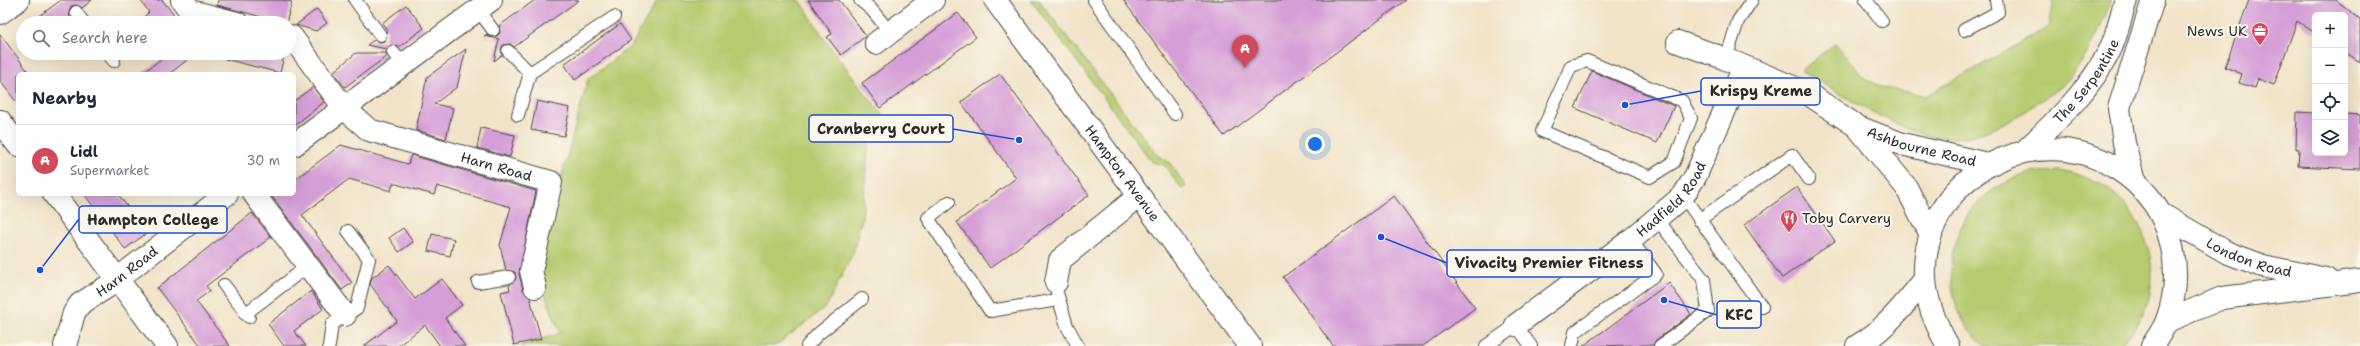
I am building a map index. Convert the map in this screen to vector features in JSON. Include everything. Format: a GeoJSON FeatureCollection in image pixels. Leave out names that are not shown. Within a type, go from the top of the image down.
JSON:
{"type":"FeatureCollection","features":[{"type":"Feature","properties":{"kind":"street"},"geometry":{"type":"LineString","coordinates":[[0,13],[18,0]]}},
{"type":"Feature","properties":{"kind":"street"},"geometry":{"type":"LineString","coordinates":[[182,0],[190,11],[210,16]]}},
{"type":"Feature","properties":{"kind":"street"},"geometry":{"type":"LineString","coordinates":[[883,38],[933,0]]}},
{"type":"Feature","properties":{"kind":"street","name":"The Serpentine"},"geometry":{"type":"LineString","coordinates":[[2026,150],[2061,117],[2089,84],[2110,52],[2126,0]]}},
{"type":"Feature","properties":{"kind":"street","name":"The Serpentine"},"geometry":{"type":"LineString","coordinates":[[2132,178],[2124,143],[2119,108],[2154,0]]}},
{"type":"Feature","properties":{"kind":"street","name":"Hampton Avenue"},"geometry":{"type":"LineString","coordinates":[[1002,2],[1139,196],[1250,346]]}},
{"type":"Feature","properties":{"kind":"street"},"geometry":{"type":"LineString","coordinates":[[296,144],[345,109],[398,58],[485,5]]}},
{"type":"Feature","properties":{"kind":"street"},"geometry":{"type":"LineString","coordinates":[[296,42],[345,109]]}},
{"type":"Feature","properties":{"kind":"street","name":"Ashbourne Road"},"geometry":{"type":"LineString","coordinates":[[1678,42],[1735,63],[1807,93],[1858,127],[1902,144],[1987,164]]}},
{"type":"Feature","properties":{"kind":"street","name":"Hadfield Road"},"geometry":{"type":"LineString","coordinates":[[1516,324],[1631,240],[1683,196],[1695,178],[1735,63]]}},
{"type":"Feature","properties":{"kind":"street","name":"Harn Road"},"geometry":{"type":"LineString","coordinates":[[345,109],[370,130],[551,182],[530,277]]}},
{"type":"Feature","properties":{"kind":"street"},"geometry":{"type":"LineString","coordinates":[[0,121],[16,143]]}},
{"type":"Feature","properties":{"kind":"street","name":"Ashbourne Road"},"geometry":{"type":"LineString","coordinates":[[1858,127],[1906,186],[1930,235]]}},
{"type":"Feature","properties":{"kind":"street"},"geometry":{"type":"LineString","coordinates":[[1948,346],[1931,314],[1925,279],[1926,257],[1930,235],[1943,207],[1963,183],[1987,164],[2026,150],[2064,148],[2101,158],[2132,178],[2149,195],[2161,214],[2174,248],[2176,285],[2167,321],[2152,346]]}},
{"type":"Feature","properties":{"kind":"street"},"geometry":{"type":"LineString","coordinates":[[55,196],[167,346]]}},
{"type":"Feature","properties":{"kind":"street","name":"Harn Road"},"geometry":{"type":"LineString","coordinates":[[65,346],[74,313],[80,304],[117,279],[224,196]]}},
{"type":"Feature","properties":{"kind":"street"},"geometry":{"type":"LineString","coordinates":[[256,196],[345,315]]}},
{"type":"Feature","properties":{"kind":"street"},"geometry":{"type":"LineString","coordinates":[[1057,291],[1060,260],[1139,196]]}},
{"type":"Feature","properties":{"kind":"street","name":"London Road"},"geometry":{"type":"LineString","coordinates":[[2161,214],[2226,252],[2263,266],[2352,282]]}},
{"type":"Feature","properties":{"kind":"street"},"geometry":{"type":"LineString","coordinates":[[1857,346],[1866,341],[1904,305],[1925,279]]}},
{"type":"Feature","properties":{"kind":"street","name":"London Road"},"geometry":{"type":"LineString","coordinates":[[2167,321],[2222,298],[2352,282]]}},
{"type":"Feature","properties":{"kind":"lane"},"geometry":{"type":"LineString","coordinates":[[355,0],[380,35]]}},
{"type":"Feature","properties":{"kind":"lane"},"geometry":{"type":"LineString","coordinates":[[860,0],[871,10],[883,38]]}},
{"type":"Feature","properties":{"kind":"lane"},"geometry":{"type":"LineString","coordinates":[[1094,0],[1175,114]]}},
{"type":"Feature","properties":{"kind":"lane"},"geometry":{"type":"LineString","coordinates":[[1735,63],[1738,21],[1752,0]]}},
{"type":"Feature","properties":{"kind":"lane"},"geometry":{"type":"LineString","coordinates":[[1866,0],[1882,21]]}},
{"type":"Feature","properties":{"kind":"lane"},"geometry":{"type":"LineString","coordinates":[[1964,30],[1998,12],[1996,0]]}},
{"type":"Feature","properties":{"kind":"lane"},"geometry":{"type":"LineString","coordinates":[[485,5],[493,30]]}},
{"type":"Feature","properties":{"kind":"lane"},"geometry":{"type":"LineString","coordinates":[[76,12],[79,16]]}},
{"type":"Feature","properties":{"kind":"lane"},"geometry":{"type":"LineString","coordinates":[[518,115],[530,74],[614,16]]}},
{"type":"Feature","properties":{"kind":"lane"},"geometry":{"type":"LineString","coordinates":[[508,51],[530,74]]}},
{"type":"Feature","properties":{"kind":"lane"},"geometry":{"type":"LineString","coordinates":[[1587,62],[1682,101],[1691,118],[1674,162],[1650,177],[1542,131],[1572,66],[1587,62]]}},
{"type":"Feature","properties":{"kind":"lane"},"geometry":{"type":"LineString","coordinates":[[1699,220],[1792,155],[1809,179]]}},
{"type":"Feature","properties":{"kind":"lane"},"geometry":{"type":"LineString","coordinates":[[1683,196],[1762,307]]}},
{"type":"Feature","properties":{"kind":"lane"},"geometry":{"type":"LineString","coordinates":[[950,202],[928,218],[990,311],[1057,291],[1078,346]]}},
{"type":"Feature","properties":{"kind":"lane"},"geometry":{"type":"LineString","coordinates":[[1657,219],[1704,280],[1708,311],[1660,346]]}},
{"type":"Feature","properties":{"kind":"lane"},"geometry":{"type":"LineString","coordinates":[[329,346],[332,324],[356,308],[369,259],[348,232]]}},
{"type":"Feature","properties":{"kind":"lane"},"geometry":{"type":"LineString","coordinates":[[1572,346],[1574,332],[1656,274],[1631,240]]}},
{"type":"Feature","properties":{"kind":"lane"},"geometry":{"type":"LineString","coordinates":[[224,285],[247,315],[308,266]]}},
{"type":"Feature","properties":{"kind":"lane"},"geometry":{"type":"LineString","coordinates":[[478,282],[509,277]]}},
{"type":"Feature","properties":{"kind":"lane"},"geometry":{"type":"LineString","coordinates":[[807,346],[818,334],[862,299]]}},
{"type":"Feature","properties":{"kind":"lane"},"geometry":{"type":"LineString","coordinates":[[1486,346],[1516,324],[1531,346]]}},
{"type":"Feature","properties":{"kind":"green space"},"geometry":{"type":"Polygon","coordinates":[[[658,0],[800,0],[825,40],[898,136],[869,140],[862,218],[853,253],[826,307],[775,346],[521,346],[560,333],[536,271],[588,79],[631,46],[658,0]]]}},
{"type":"Feature","properties":{"kind":"green space"},"geometry":{"type":"Polygon","coordinates":[[[1031,0],[1039,0],[1158,156],[1169,162],[1186,186],[1182,189],[1164,165],[1152,162],[1031,0]]]}},
{"type":"Feature","properties":{"kind":"green space"},"geometry":{"type":"Polygon","coordinates":[[[2054,0],[2112,0],[2085,57],[2071,77],[2062,86],[2015,117],[1975,135],[1946,138],[1916,132],[1882,117],[1801,71],[1835,43],[1863,77],[1881,87],[1926,96],[2049,27],[2054,0]]]}},
{"type":"Feature","properties":{"kind":"green space"},"geometry":{"type":"Polygon","coordinates":[[[2060,171],[2093,180],[2111,191],[2126,205],[2137,222],[2146,241],[2151,261],[2152,282],[2148,303],[2137,325],[2119,346],[1985,346],[1970,331],[1961,317],[1955,302],[1951,269],[1957,236],[1964,221],[1973,208],[1978,202],[1997,187],[2027,174],[2060,171]]]}},
{"type":"Feature","properties":{"kind":"building"},"geometry":{"type":"Polygon","coordinates":[[[61,0],[92,0],[82,8],[76,5],[71,6],[69,12],[70,16],[39,16],[61,0]]]}},
{"type":"Feature","properties":{"kind":"building"},"geometry":{"type":"Polygon","coordinates":[[[140,0],[162,0],[173,13],[173,16],[145,16],[149,12],[140,0]]]}},
{"type":"Feature","properties":{"kind":"building"},"geometry":{"type":"Polygon","coordinates":[[[218,0],[282,0],[292,2],[288,16],[258,16],[217,5],[218,0]]]}},
{"type":"Feature","properties":{"kind":"building"},"geometry":{"type":"Polygon","coordinates":[[[535,0],[579,0],[514,47],[510,44],[503,45],[501,49],[502,55],[494,61],[499,39],[484,36],[487,34],[490,37],[497,36],[500,33],[499,26],[535,0]]]}},
{"type":"Feature","properties":{"kind":"building"},"geometry":{"type":"Polygon","coordinates":[[[808,0],[839,0],[866,36],[841,55],[827,37],[832,34],[808,0]]]}},
{"type":"Feature","properties":{"kind":"building"},"geometry":{"type":"Polygon","coordinates":[[[1123,0],[1406,0],[1224,136],[1123,0]]]}},
{"type":"Feature","properties":{"kind":"building","name":"News UK"},"geometry":{"type":"Polygon","coordinates":[[[2249,0],[2336,0],[2360,19],[2360,62],[2348,54],[2348,12],[2312,12],[2312,31],[2297,21],[2274,85],[2258,79],[2255,88],[2239,83],[2242,74],[2225,67],[2249,0]]]}},
{"type":"Feature","properties":{"kind":"building"},"geometry":{"type":"Polygon","coordinates":[[[406,5],[424,28],[399,47],[392,45],[386,49],[367,45],[374,40],[380,42],[385,41],[387,30],[382,23],[406,5]]]}},
{"type":"Feature","properties":{"kind":"building"},"geometry":{"type":"Polygon","coordinates":[[[317,9],[327,23],[316,31],[296,25],[317,9]]]}},
{"type":"Feature","properties":{"kind":"building"},"geometry":{"type":"Polygon","coordinates":[[[958,13],[976,37],[880,108],[862,83],[958,13]]]}},
{"type":"Feature","properties":{"kind":"building"},"geometry":{"type":"Polygon","coordinates":[[[620,24],[631,40],[575,80],[564,64],[620,24]]]}},
{"type":"Feature","properties":{"kind":"building"},"geometry":{"type":"Polygon","coordinates":[[[0,34],[16,55],[16,60],[20,60],[28,72],[16,72],[16,101],[0,81],[0,34]]]}},
{"type":"Feature","properties":{"kind":"building"},"geometry":{"type":"Polygon","coordinates":[[[466,49],[457,87],[434,104],[453,108],[446,139],[416,130],[427,77],[466,49]]]}},
{"type":"Feature","properties":{"kind":"building"},"geometry":{"type":"Polygon","coordinates":[[[356,53],[386,53],[387,56],[345,87],[333,72],[356,53]]]}},
{"type":"Feature","properties":{"kind":"building"},"geometry":{"type":"Polygon","coordinates":[[[160,60],[187,60],[172,72],[144,72],[160,60]]]}},
{"type":"Feature","properties":{"kind":"building"},"geometry":{"type":"Polygon","coordinates":[[[229,60],[283,60],[280,72],[229,60]]]}},
{"type":"Feature","properties":{"kind":"building"},"geometry":{"type":"Polygon","coordinates":[[[1592,71],[1674,106],[1657,143],[1575,108],[1592,71]]]}},
{"type":"Feature","properties":{"kind":"building"},"geometry":{"type":"Polygon","coordinates":[[[1000,74],[1089,195],[990,268],[957,222],[1016,178],[961,102],[1000,74]]]}},
{"type":"Feature","properties":{"kind":"building"},"geometry":{"type":"Polygon","coordinates":[[[313,87],[324,102],[296,124],[296,100],[313,87]]]}},
{"type":"Feature","properties":{"kind":"building"},"geometry":{"type":"Polygon","coordinates":[[[537,101],[570,108],[564,136],[531,130],[537,101]]]}},
{"type":"Feature","properties":{"kind":"building"},"geometry":{"type":"Polygon","coordinates":[[[2297,112],[2312,113],[2312,156],[2348,156],[2348,114],[2360,115],[2360,169],[2298,166],[2299,149],[2296,148],[2297,112]]]}},
{"type":"Feature","properties":{"kind":"building"},"geometry":{"type":"Polygon","coordinates":[[[481,128],[515,135],[510,157],[477,148],[481,128]]]}},
{"type":"Feature","properties":{"kind":"building"},"geometry":{"type":"Polygon","coordinates":[[[341,145],[408,164],[411,155],[536,191],[519,274],[523,290],[530,298],[541,339],[514,345],[501,292],[510,290],[509,285],[516,279],[515,272],[506,270],[500,245],[511,207],[437,186],[434,195],[393,183],[391,191],[349,179],[302,215],[352,283],[342,290],[272,196],[296,196],[296,179],[341,145]]]}},
{"type":"Feature","properties":{"kind":"building","name":"Toby Carvery"},"geometry":{"type":"Polygon","coordinates":[[[1797,187],[1835,241],[1782,278],[1744,225],[1797,187]]]}},
{"type":"Feature","properties":{"kind":"building"},"geometry":{"type":"Polygon","coordinates":[[[85,196],[119,196],[147,233],[125,249],[85,196]]]}},
{"type":"Feature","properties":{"kind":"building"},"geometry":{"type":"Polygon","coordinates":[[[1394,196],[1475,308],[1423,346],[1333,346],[1283,277],[1394,196]]]}},
{"type":"Feature","properties":{"kind":"building"},"geometry":{"type":"Polygon","coordinates":[[[252,213],[271,237],[206,286],[210,291],[196,301],[230,346],[201,346],[157,288],[252,213]]]}},
{"type":"Feature","properties":{"kind":"building"},"geometry":{"type":"Polygon","coordinates":[[[403,228],[413,242],[399,252],[389,238],[403,228]]]}},
{"type":"Feature","properties":{"kind":"building"},"geometry":{"type":"Polygon","coordinates":[[[432,234],[454,239],[450,256],[428,251],[432,234]]]}},
{"type":"Feature","properties":{"kind":"building"},"geometry":{"type":"Polygon","coordinates":[[[389,265],[415,299],[442,279],[462,305],[445,318],[465,346],[440,346],[425,325],[398,346],[364,346],[397,321],[370,284],[372,278],[389,265]]]}},
{"type":"Feature","properties":{"kind":"building"},"geometry":{"type":"Polygon","coordinates":[[[1669,283],[1691,314],[1656,340],[1653,345],[1583,346],[1669,283]]]}},
{"type":"Feature","properties":{"kind":"building"},"geometry":{"type":"Polygon","coordinates":[[[311,291],[323,309],[294,331],[306,346],[284,346],[268,324],[311,291]]]}},
{"type":"Feature","properties":{"kind":"place","name":"News UK"},"geometry":{"type":"Point","coordinates":[2260,46]}},
{"type":"Feature","properties":{"kind":"place","name":"Lidl"},"geometry":{"type":"Point","coordinates":[1245,68]}},
{"type":"Feature","properties":{"kind":"place","name":"Krispy Kreme"},"geometry":{"type":"Point","coordinates":[1625,105]}},
{"type":"Feature","properties":{"kind":"place","name":"Cranberry Court"},"geometry":{"type":"Point","coordinates":[1019,140]}},
{"type":"Feature","properties":{"kind":"place","name":"Toby Carvery"},"geometry":{"type":"Point","coordinates":[1789,233]}},
{"type":"Feature","properties":{"kind":"place","name":"Vivacity Premier Fitness"},"geometry":{"type":"Point","coordinates":[1381,237]}},
{"type":"Feature","properties":{"kind":"place","name":"Hampton College"},"geometry":{"type":"Point","coordinates":[40,270]}},
{"type":"Feature","properties":{"kind":"place","name":"KFC"},"geometry":{"type":"Point","coordinates":[1664,300]}}]}
